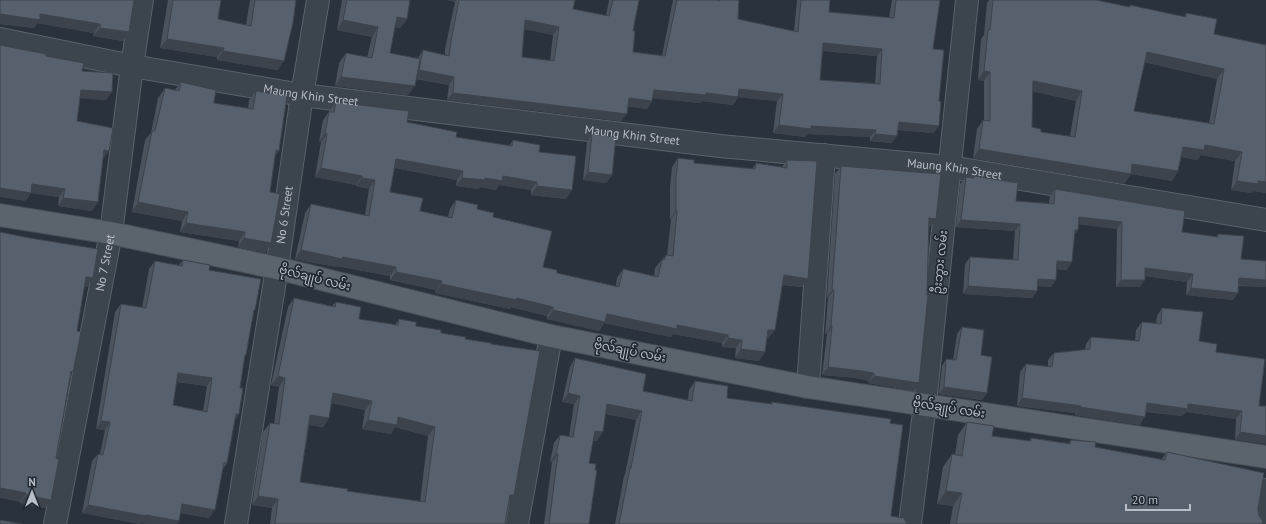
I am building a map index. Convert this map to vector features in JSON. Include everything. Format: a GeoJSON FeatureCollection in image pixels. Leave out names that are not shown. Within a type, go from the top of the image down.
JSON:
{"type":"FeatureCollection","features":[{"type":"Feature","properties":{"kind":"main road","name":"ဗိုလ်ချုပ် လမ်း"},"geometry":{"type":"LineString","coordinates":[[0,215],[111,233],[277,268],[551,336],[808,387],[1266,457]]}},
{"type":"Feature","properties":{"kind":"street","name":"No 7 Street"},"geometry":{"type":"LineString","coordinates":[[55,524],[111,233],[132,66],[142,0]]}},
{"type":"Feature","properties":{"kind":"street","name":"No 6 Street"},"geometry":{"type":"LineString","coordinates":[[236,524],[318,0]]}},
{"type":"Feature","properties":{"kind":"street","name":"ဦးဘွား လမ်း"},"geometry":{"type":"LineString","coordinates":[[910,524],[925,404],[967,0]]}},
{"type":"Feature","properties":{"kind":"street","name":"Maung Khin Street"},"geometry":{"type":"LineString","coordinates":[[0,40],[132,66],[302,95],[720,146],[950,167],[1266,220]]}},
{"type":"Feature","properties":{"kind":"street"},"geometry":{"type":"LineString","coordinates":[[808,387],[824,156]]}},
{"type":"Feature","properties":{"kind":"street"},"geometry":{"type":"LineString","coordinates":[[517,524],[551,336]]}},
{"type":"Feature","properties":{"kind":"street"},"geometry":{"type":"LineString","coordinates":[[1261,524],[1266,490]]}},
{"type":"Feature","properties":{"kind":"building"},"geometry":{"type":"Polygon","coordinates":[[[0,0],[134,0],[129,32],[100,28],[100,24],[40,14],[40,20],[0,14],[0,0]]]}},
{"type":"Feature","properties":{"kind":"building"},"geometry":{"type":"Polygon","coordinates":[[[173,0],[221,0],[218,19],[251,26],[255,0],[296,0],[293,23],[284,61],[223,51],[224,48],[167,39],[173,0]]]}},
{"type":"Feature","properties":{"kind":"building"},"geometry":{"type":"Polygon","coordinates":[[[347,0],[410,0],[407,19],[397,17],[390,53],[420,59],[415,86],[341,77],[346,53],[372,58],[378,27],[343,20],[347,0]]]}},
{"type":"Feature","properties":{"kind":"building"},"geometry":{"type":"Polygon","coordinates":[[[459,0],[575,0],[573,9],[609,16],[613,0],[639,0],[633,31],[635,31],[633,52],[665,56],[677,0],[739,0],[738,19],[798,32],[801,0],[830,0],[829,12],[894,18],[896,0],[940,0],[933,49],[944,50],[939,101],[941,102],[939,126],[899,122],[897,136],[875,134],[876,130],[811,126],[811,129],[779,125],[783,94],[739,89],[738,97],[706,93],[706,95],[654,90],[652,101],[629,98],[627,114],[453,93],[454,77],[419,70],[423,50],[449,56],[459,0]],[[525,20],[522,57],[554,61],[559,27],[525,20]],[[823,43],[820,80],[880,84],[882,49],[823,43]]]}},
{"type":"Feature","properties":{"kind":"building"},"geometry":{"type":"Polygon","coordinates":[[[993,0],[1096,0],[1130,7],[1130,5],[1186,17],[1186,13],[1217,19],[1214,34],[1266,45],[1266,182],[1258,181],[1258,184],[1237,181],[1242,152],[1205,145],[1204,150],[1183,147],[1178,171],[1132,164],[1131,174],[979,149],[983,120],[990,121],[990,72],[984,71],[988,30],[990,30],[993,0]],[[1147,52],[1134,111],[1214,124],[1224,69],[1147,52]],[[1033,81],[1032,127],[1041,129],[1041,132],[1075,137],[1082,91],[1033,81]]]}},
{"type":"Feature","properties":{"kind":"building"},"geometry":{"type":"Polygon","coordinates":[[[0,45],[84,63],[82,71],[113,73],[112,92],[81,90],[77,121],[113,128],[109,151],[104,150],[98,202],[63,198],[65,189],[32,184],[31,193],[0,188],[0,45]]]}},
{"type":"Feature","properties":{"kind":"building"},"geometry":{"type":"Polygon","coordinates":[[[181,82],[216,90],[214,103],[253,109],[256,91],[287,96],[279,151],[276,150],[270,192],[280,194],[271,243],[244,238],[245,232],[186,223],[188,212],[138,202],[152,131],[155,131],[165,88],[179,91],[181,82]]]}},
{"type":"Feature","properties":{"kind":"building"},"geometry":{"type":"Polygon","coordinates":[[[336,102],[409,111],[407,122],[457,132],[456,137],[512,146],[513,140],[540,145],[539,152],[576,156],[572,190],[537,186],[537,182],[503,176],[502,181],[485,178],[485,180],[462,178],[463,171],[396,159],[390,192],[423,198],[420,211],[452,218],[456,200],[478,205],[477,209],[494,213],[493,217],[552,231],[543,267],[557,270],[557,273],[619,287],[623,269],[658,277],[662,260],[664,260],[666,255],[673,256],[677,211],[676,178],[678,158],[694,160],[694,163],[755,169],[756,163],[787,168],[787,160],[817,161],[808,279],[784,275],[775,330],[768,330],[765,352],[741,349],[742,340],[728,338],[728,335],[677,325],[677,329],[607,314],[605,322],[553,310],[553,307],[517,298],[516,300],[441,284],[442,281],[396,272],[396,267],[343,257],[342,259],[301,250],[311,204],[369,216],[375,180],[321,168],[329,112],[334,112],[336,102]]]}},
{"type":"Feature","properties":{"kind":"building"},"geometry":{"type":"Polygon","coordinates":[[[592,134],[616,137],[612,175],[588,172],[592,134]]]}},
{"type":"Feature","properties":{"kind":"building"},"geometry":{"type":"Polygon","coordinates":[[[841,166],[941,174],[936,219],[929,218],[928,295],[919,383],[874,376],[874,373],[828,367],[832,326],[834,290],[832,290],[841,166]]]}},
{"type":"Feature","properties":{"kind":"building"},"geometry":{"type":"Polygon","coordinates":[[[974,176],[1018,183],[1016,201],[1054,204],[1055,189],[1185,211],[1182,232],[1218,237],[1218,234],[1244,236],[1241,259],[1266,261],[1266,280],[1239,278],[1238,293],[1191,288],[1193,274],[1145,268],[1145,280],[1121,280],[1122,222],[1079,217],[1078,230],[1075,230],[1072,262],[1057,261],[1056,280],[1038,279],[1037,291],[968,286],[970,257],[1018,260],[1020,224],[961,220],[966,177],[974,178],[974,176]]]}},
{"type":"Feature","properties":{"kind":"building"},"geometry":{"type":"Polygon","coordinates":[[[0,232],[98,249],[93,278],[86,277],[77,331],[81,332],[73,372],[71,371],[56,458],[59,459],[51,500],[0,488],[0,232]]]}},
{"type":"Feature","properties":{"kind":"building"},"geometry":{"type":"Polygon","coordinates":[[[183,260],[210,265],[209,270],[261,279],[245,355],[240,388],[243,388],[239,414],[236,414],[227,463],[224,463],[215,510],[182,504],[179,521],[88,505],[98,454],[103,455],[110,422],[101,421],[121,304],[146,308],[155,261],[182,266],[183,260]],[[178,373],[173,405],[207,412],[212,378],[178,373]]]}},
{"type":"Feature","properties":{"kind":"building"},"geometry":{"type":"Polygon","coordinates":[[[294,298],[335,307],[336,302],[361,307],[359,319],[398,325],[399,319],[416,322],[416,326],[441,330],[441,333],[466,337],[465,339],[540,351],[514,495],[510,495],[505,524],[275,524],[278,499],[258,496],[270,423],[279,424],[285,378],[278,376],[294,298]],[[333,393],[329,418],[310,415],[300,482],[348,489],[347,491],[425,502],[435,427],[398,417],[397,425],[368,420],[372,401],[333,393]]]}},
{"type":"Feature","properties":{"kind":"building"},"geometry":{"type":"Polygon","coordinates":[[[1162,308],[1203,312],[1199,341],[1217,344],[1216,352],[1265,359],[1259,406],[1266,406],[1266,436],[1240,432],[1242,411],[1188,404],[1188,409],[1147,403],[1145,417],[1022,398],[1026,364],[1052,367],[1054,353],[1090,349],[1091,337],[1139,341],[1142,322],[1161,324],[1162,308]]]}},
{"type":"Feature","properties":{"kind":"building"},"geometry":{"type":"Polygon","coordinates":[[[962,327],[984,330],[981,355],[992,357],[987,393],[944,387],[946,359],[956,360],[962,327]]]}},
{"type":"Feature","properties":{"kind":"building"},"geometry":{"type":"Polygon","coordinates":[[[575,358],[646,374],[643,391],[692,401],[695,381],[728,386],[727,398],[772,404],[772,402],[891,419],[890,423],[903,425],[891,516],[904,518],[907,524],[619,524],[642,411],[607,404],[603,432],[595,431],[589,463],[596,464],[595,470],[597,470],[589,524],[549,524],[558,454],[556,454],[560,435],[573,437],[580,396],[568,393],[575,358]]]}},
{"type":"Feature","properties":{"kind":"building"},"geometry":{"type":"Polygon","coordinates":[[[967,422],[994,426],[992,436],[1031,441],[1031,438],[1070,444],[1071,440],[1096,442],[1095,447],[1165,460],[1167,452],[1264,473],[1258,509],[1259,516],[1263,521],[1262,524],[956,524],[962,493],[946,491],[952,454],[962,456],[967,422]]]}},
{"type":"Feature","properties":{"kind":"building"},"geometry":{"type":"Polygon","coordinates":[[[0,520],[22,524],[0,524],[0,520]]]}}]}
